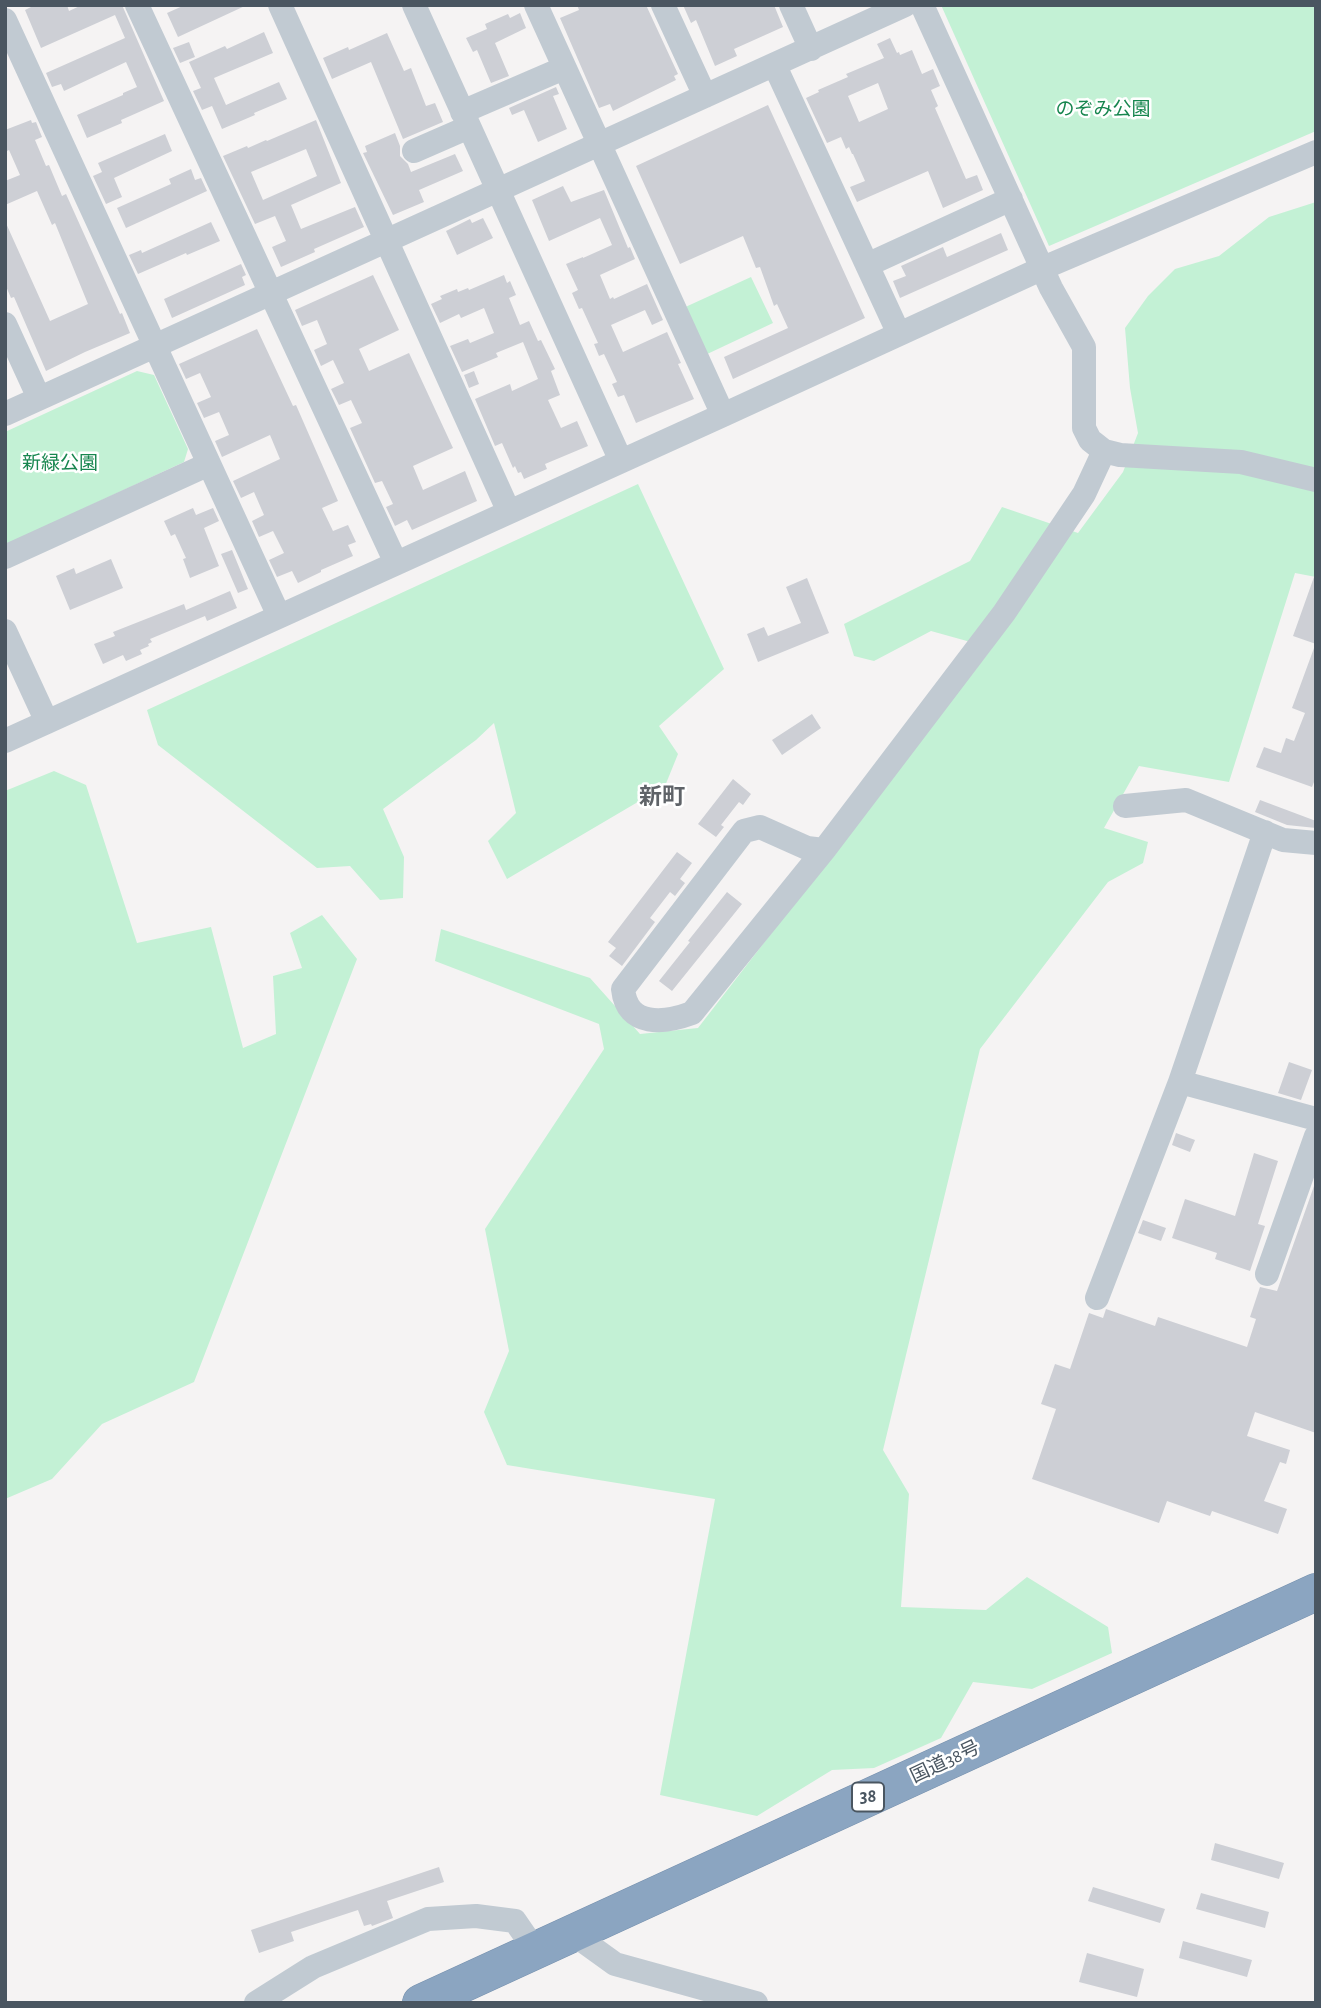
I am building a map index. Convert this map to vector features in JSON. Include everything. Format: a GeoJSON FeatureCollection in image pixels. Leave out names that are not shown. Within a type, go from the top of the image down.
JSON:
{"type":"FeatureCollection","features":[{"type":"Feature","properties":{"kind":"highway","name":"国道38号"},"geometry":{"type":"LineString","coordinates":[[421,2003],[1316,1592]]}},
{"type":"Feature","properties":{"kind":"street"},"geometry":{"type":"LineString","coordinates":[[137,5],[396,564]]}},
{"type":"Feature","properties":{"kind":"street"},"geometry":{"type":"LineString","coordinates":[[280,5],[509,512]]}},
{"type":"Feature","properties":{"kind":"street"},"geometry":{"type":"LineString","coordinates":[[414,5],[621,461]]}},
{"type":"Feature","properties":{"kind":"street"},"geometry":{"type":"LineString","coordinates":[[536,5],[723,415]]}},
{"type":"Feature","properties":{"kind":"street"},"geometry":{"type":"LineString","coordinates":[[663,5],[705,96]]}},
{"type":"Feature","properties":{"kind":"street"},"geometry":{"type":"LineString","coordinates":[[792,5],[811,49]]}},
{"type":"Feature","properties":{"kind":"street"},"geometry":{"type":"LineString","coordinates":[[5,414],[905,5]]}},
{"type":"Feature","properties":{"kind":"street"},"geometry":{"type":"LineString","coordinates":[[922,5],[1051,288],[1084,346],[1084,428],[1090,440],[1104,451],[1120,455],[1241,462],[1316,480]]}},
{"type":"Feature","properties":{"kind":"street"},"geometry":{"type":"LineString","coordinates":[[5,20],[279,616]]}},
{"type":"Feature","properties":{"kind":"street"},"geometry":{"type":"LineString","coordinates":[[775,66],[899,334]]}},
{"type":"Feature","properties":{"kind":"street"},"geometry":{"type":"LineString","coordinates":[[414,151],[564,68]]}},
{"type":"Feature","properties":{"kind":"street"},"geometry":{"type":"LineString","coordinates":[[5,741],[1043,268],[1316,152]]}},
{"type":"Feature","properties":{"kind":"street"},"geometry":{"type":"LineString","coordinates":[[867,265],[1012,199]]}},
{"type":"Feature","properties":{"kind":"street"},"geometry":{"type":"LineString","coordinates":[[5,324],[39,398]]}},
{"type":"Feature","properties":{"kind":"street"},"geometry":{"type":"LineString","coordinates":[[824,850],[807,848],[760,827],[744,831],[623,989],[624,1000],[630,1010],[650,1021],[673,1020],[692,1013],[824,850],[1004,613],[1084,494],[1104,451]]}},
{"type":"Feature","properties":{"kind":"street"},"geometry":{"type":"LineString","coordinates":[[5,557],[209,464]]}},
{"type":"Feature","properties":{"kind":"street"},"geometry":{"type":"LineString","coordinates":[[5,631],[47,722]]}},
{"type":"Feature","properties":{"kind":"street"},"geometry":{"type":"LineString","coordinates":[[1125,806],[1186,800],[1283,840],[1316,843]]}},
{"type":"Feature","properties":{"kind":"street"},"geometry":{"type":"LineString","coordinates":[[1097,1298],[1180,1082],[1265,832]]}},
{"type":"Feature","properties":{"kind":"street"},"geometry":{"type":"LineString","coordinates":[[1180,1082],[1316,1119]]}},
{"type":"Feature","properties":{"kind":"street"},"geometry":{"type":"LineString","coordinates":[[1267,1274],[1316,1136]]}},
{"type":"Feature","properties":{"kind":"street"},"geometry":{"type":"LineString","coordinates":[[256,2003],[313,1967],[428,1919],[476,1916],[514,1921],[535,1950]]}},
{"type":"Feature","properties":{"kind":"street"},"geometry":{"type":"LineString","coordinates":[[572,1933],[615,1964],[755,2003]]}},
{"type":"Feature","properties":{"kind":"green space","name":"のぞみ公園"},"geometry":{"type":"Polygon","coordinates":[[[941,5],[1316,5],[1316,131],[1049,246],[941,5]]]}},
{"type":"Feature","properties":{"kind":"green space"},"geometry":{"type":"Polygon","coordinates":[[[1316,202],[1316,577],[1295,573],[1229,782],[1139,766],[1104,828],[1148,842],[1143,863],[1108,882],[980,1049],[883,1450],[909,1494],[901,1607],[986,1610],[1027,1577],[1108,1627],[1112,1653],[1032,1689],[973,1682],[941,1738],[874,1768],[832,1770],[757,1816],[660,1795],[715,1499],[507,1465],[484,1412],[509,1351],[485,1229],[604,1049],[599,1024],[435,961],[441,929],[590,978],[640,1034],[698,1028],[992,648],[931,631],[874,661],[854,656],[844,624],[970,561],[1002,507],[1078,533],[1123,472],[1138,433],[1130,388],[1125,328],[1148,296],[1175,269],[1219,256],[1269,217],[1316,202]]]}},
{"type":"Feature","properties":{"kind":"green space"},"geometry":{"type":"Polygon","coordinates":[[[751,277],[773,323],[703,356],[681,309],[751,277]]]}},
{"type":"Feature","properties":{"kind":"green space","name":"新緑公園"},"geometry":{"type":"Polygon","coordinates":[[[137,371],[154,375],[188,449],[184,462],[5,545],[5,432],[137,371]]]}},
{"type":"Feature","properties":{"kind":"green space"},"geometry":{"type":"Polygon","coordinates":[[[638,484],[724,669],[659,726],[678,754],[665,786],[507,879],[488,841],[516,813],[494,723],[476,740],[383,809],[404,857],[403,898],[380,900],[350,866],[317,868],[158,745],[147,710],[638,484]]]}},
{"type":"Feature","properties":{"kind":"green space"},"geometry":{"type":"Polygon","coordinates":[[[54,771],[86,785],[137,943],[211,927],[243,1048],[276,1034],[273,976],[302,968],[290,933],[322,915],[357,959],[194,1382],[102,1424],[52,1479],[5,1499],[5,791],[54,771]]]}},
{"type":"Feature","properties":{"kind":"building"},"geometry":{"type":"Polygon","coordinates":[[[35,5],[67,5],[69,11],[82,5],[122,5],[164,101],[87,138],[77,115],[137,87],[126,62],[64,91],[61,84],[52,87],[46,73],[125,38],[115,15],[41,48],[25,10],[35,5]]]}},
{"type":"Feature","properties":{"kind":"building"},"geometry":{"type":"Polygon","coordinates":[[[185,5],[247,5],[178,37],[167,13],[185,5]]]}},
{"type":"Feature","properties":{"kind":"building"},"geometry":{"type":"Polygon","coordinates":[[[577,5],[646,5],[678,74],[674,76],[676,80],[613,111],[610,104],[599,108],[560,18],[579,10],[577,5]]]}},
{"type":"Feature","properties":{"kind":"building"},"geometry":{"type":"Polygon","coordinates":[[[683,5],[774,5],[783,27],[734,49],[737,56],[715,66],[696,20],[691,23],[683,5]]]}},
{"type":"Feature","properties":{"kind":"building"},"geometry":{"type":"Polygon","coordinates":[[[520,13],[526,28],[495,43],[509,76],[491,83],[477,50],[473,52],[466,38],[487,29],[485,24],[508,14],[510,18],[520,13]]]}},
{"type":"Feature","properties":{"kind":"building"},"geometry":{"type":"Polygon","coordinates":[[[264,32],[273,53],[214,78],[226,105],[279,82],[287,99],[222,129],[212,106],[202,110],[193,91],[201,88],[189,62],[264,32]]]}},
{"type":"Feature","properties":{"kind":"building"},"geometry":{"type":"Polygon","coordinates":[[[387,33],[404,71],[411,68],[426,106],[435,103],[443,122],[403,139],[371,62],[332,79],[323,58],[387,33]]]}},
{"type":"Feature","properties":{"kind":"building"},"geometry":{"type":"Polygon","coordinates":[[[890,38],[900,55],[912,50],[922,74],[933,69],[940,86],[931,90],[938,106],[935,108],[966,179],[977,175],[983,190],[943,208],[928,171],[857,202],[850,187],[865,181],[853,154],[849,147],[846,149],[841,137],[827,143],[806,98],[848,77],[846,74],[884,58],[877,44],[890,38]],[[878,83],[848,96],[859,122],[888,109],[878,83]]]}},
{"type":"Feature","properties":{"kind":"building"},"geometry":{"type":"Polygon","coordinates":[[[189,42],[195,57],[180,63],[173,48],[189,42]]]}},
{"type":"Feature","properties":{"kind":"building"},"geometry":{"type":"Polygon","coordinates":[[[556,87],[559,94],[553,96],[567,129],[538,142],[524,110],[512,115],[509,108],[556,87]]]}},
{"type":"Feature","properties":{"kind":"building"},"geometry":{"type":"Polygon","coordinates":[[[768,105],[865,318],[733,379],[724,357],[788,328],[777,304],[774,306],[760,267],[756,268],[743,236],[680,264],[636,166],[768,105]]]}},
{"type":"Feature","properties":{"kind":"building"},"geometry":{"type":"Polygon","coordinates":[[[31,120],[32,123],[36,122],[42,137],[35,140],[46,166],[49,165],[62,196],[66,194],[130,333],[46,371],[14,297],[11,298],[5,284],[5,221],[50,321],[88,304],[55,223],[52,225],[37,191],[5,205],[5,181],[20,175],[9,150],[5,152],[5,130],[31,120]]]}},
{"type":"Feature","properties":{"kind":"building"},"geometry":{"type":"Polygon","coordinates":[[[316,120],[341,183],[291,205],[301,229],[355,207],[364,227],[281,267],[272,247],[286,241],[275,216],[255,224],[223,156],[316,120]],[[306,149],[251,172],[263,200],[317,176],[306,149]]]}},
{"type":"Feature","properties":{"kind":"building"},"geometry":{"type":"Polygon","coordinates":[[[395,133],[400,146],[400,156],[411,172],[455,154],[463,171],[419,190],[424,202],[393,215],[363,153],[367,152],[365,146],[395,133]]]}},
{"type":"Feature","properties":{"kind":"building"},"geometry":{"type":"Polygon","coordinates":[[[165,134],[172,151],[114,178],[122,197],[106,204],[93,176],[102,172],[98,163],[165,134]]]}},
{"type":"Feature","properties":{"kind":"building"},"geometry":{"type":"Polygon","coordinates":[[[191,169],[195,180],[201,178],[207,191],[126,228],[117,208],[171,184],[169,179],[191,169]]]}},
{"type":"Feature","properties":{"kind":"building"},"geometry":{"type":"Polygon","coordinates":[[[563,186],[571,202],[604,190],[635,259],[600,275],[610,299],[647,284],[663,320],[652,325],[645,310],[611,325],[623,352],[667,332],[694,399],[636,423],[624,395],[618,397],[612,384],[617,382],[604,354],[599,356],[594,344],[598,343],[572,293],[578,290],[566,264],[612,245],[600,218],[549,241],[532,200],[563,186]]]}},
{"type":"Feature","properties":{"kind":"building"},"geometry":{"type":"Polygon","coordinates":[[[483,218],[493,238],[457,255],[446,231],[470,219],[472,223],[483,218]]]}},
{"type":"Feature","properties":{"kind":"building"},"geometry":{"type":"Polygon","coordinates":[[[211,222],[220,241],[138,274],[129,255],[141,250],[142,253],[211,222]]]}},
{"type":"Feature","properties":{"kind":"building"},"geometry":{"type":"Polygon","coordinates":[[[1001,233],[1008,250],[900,298],[893,281],[906,276],[901,266],[943,247],[947,257],[1001,233]]]}},
{"type":"Feature","properties":{"kind":"building"},"geometry":{"type":"Polygon","coordinates":[[[241,264],[246,275],[242,277],[245,285],[172,318],[164,299],[241,264]]]}},
{"type":"Feature","properties":{"kind":"building"},"geometry":{"type":"Polygon","coordinates":[[[373,275],[399,330],[359,349],[369,371],[409,353],[453,448],[413,466],[423,490],[465,471],[477,501],[412,530],[407,520],[395,526],[386,507],[393,504],[382,481],[375,483],[350,428],[362,423],[351,400],[339,405],[331,389],[344,383],[333,360],[321,366],[314,350],[327,344],[317,320],[302,326],[295,310],[373,275]]]}},
{"type":"Feature","properties":{"kind":"building"},"geometry":{"type":"Polygon","coordinates":[[[504,275],[516,295],[509,298],[520,325],[529,321],[555,369],[551,371],[560,395],[548,400],[561,428],[577,421],[588,446],[545,464],[547,469],[524,479],[515,466],[513,468],[502,443],[495,446],[475,399],[510,384],[512,391],[538,379],[523,342],[496,353],[498,357],[462,372],[450,346],[468,339],[470,343],[494,333],[484,308],[461,318],[459,314],[440,323],[431,304],[442,299],[440,296],[457,289],[458,292],[468,288],[469,290],[504,275]]]}},
{"type":"Feature","properties":{"kind":"building"},"geometry":{"type":"Polygon","coordinates":[[[257,329],[293,406],[296,405],[338,501],[322,508],[333,531],[348,525],[356,542],[348,545],[353,556],[298,583],[292,571],[277,577],[269,560],[284,553],[273,531],[259,537],[252,521],[264,515],[254,492],[241,498],[233,481],[280,459],[270,435],[222,457],[215,441],[229,435],[219,412],[204,418],[197,403],[211,397],[200,373],[186,379],[179,364],[257,329]]]}},
{"type":"Feature","properties":{"kind":"building"},"geometry":{"type":"Polygon","coordinates":[[[474,371],[479,384],[469,388],[464,375],[474,371]]]}},
{"type":"Feature","properties":{"kind":"building"},"geometry":{"type":"Polygon","coordinates":[[[193,508],[196,515],[213,508],[219,521],[204,528],[219,566],[190,578],[183,559],[186,558],[175,534],[171,536],[164,521],[193,508]]]}},
{"type":"Feature","properties":{"kind":"building"},"geometry":{"type":"Polygon","coordinates":[[[232,550],[248,589],[238,593],[221,554],[232,550]]]}},
{"type":"Feature","properties":{"kind":"building"},"geometry":{"type":"Polygon","coordinates":[[[111,559],[123,588],[70,610],[56,576],[74,568],[76,574],[111,559]]]}},
{"type":"Feature","properties":{"kind":"building"},"geometry":{"type":"Polygon","coordinates":[[[1316,577],[1316,644],[1293,636],[1316,577]]]}},
{"type":"Feature","properties":{"kind":"building"},"geometry":{"type":"Polygon","coordinates":[[[807,578],[829,633],[758,662],[747,634],[764,627],[768,636],[801,623],[786,587],[807,578]]]}},
{"type":"Feature","properties":{"kind":"building"},"geometry":{"type":"Polygon","coordinates":[[[230,591],[237,608],[207,621],[205,616],[150,639],[152,642],[149,646],[140,650],[142,654],[126,661],[123,655],[103,664],[94,644],[115,636],[113,632],[184,604],[186,610],[230,591]]]}},
{"type":"Feature","properties":{"kind":"building"},"geometry":{"type":"Polygon","coordinates":[[[1314,648],[1316,777],[1312,787],[1256,767],[1264,747],[1281,753],[1286,738],[1294,741],[1305,713],[1292,708],[1314,648]]]}},
{"type":"Feature","properties":{"kind":"building"},"geometry":{"type":"Polygon","coordinates":[[[812,714],[821,728],[782,755],[772,740],[812,714]]]}},
{"type":"Feature","properties":{"kind":"building"},"geometry":{"type":"Polygon","coordinates":[[[733,779],[751,794],[743,805],[739,802],[721,825],[724,827],[716,837],[698,824],[733,779]]]}},
{"type":"Feature","properties":{"kind":"building"},"geometry":{"type":"Polygon","coordinates":[[[1260,800],[1316,821],[1316,828],[1287,825],[1255,812],[1260,800]]]}},
{"type":"Feature","properties":{"kind":"building"},"geometry":{"type":"Polygon","coordinates":[[[677,852],[692,863],[680,879],[685,883],[675,896],[670,892],[650,918],[655,922],[622,966],[609,956],[616,948],[608,942],[677,852]]]}},
{"type":"Feature","properties":{"kind":"building"},"geometry":{"type":"Polygon","coordinates":[[[727,892],[742,904],[672,991],[659,981],[727,892]]]}},
{"type":"Feature","properties":{"kind":"building"},"geometry":{"type":"Polygon","coordinates":[[[1289,1062],[1312,1070],[1301,1100],[1278,1093],[1289,1062]]]}},
{"type":"Feature","properties":{"kind":"building"},"geometry":{"type":"Polygon","coordinates":[[[1176,1133],[1195,1140],[1190,1152],[1172,1145],[1176,1133]]]}},
{"type":"Feature","properties":{"kind":"building"},"geometry":{"type":"Polygon","coordinates":[[[1254,1153],[1278,1161],[1258,1224],[1265,1226],[1250,1271],[1215,1259],[1217,1253],[1172,1238],[1185,1199],[1235,1216],[1254,1153]]]}},
{"type":"Feature","properties":{"kind":"building"},"geometry":{"type":"Polygon","coordinates":[[[1314,1186],[1316,1433],[1255,1412],[1247,1436],[1290,1450],[1286,1464],[1280,1462],[1264,1501],[1287,1509],[1278,1534],[1212,1511],[1210,1516],[1167,1501],[1159,1523],[1032,1479],[1056,1409],[1041,1404],[1055,1364],[1070,1369],[1089,1313],[1103,1318],[1106,1309],[1155,1326],[1158,1317],[1247,1347],[1256,1319],[1250,1317],[1260,1287],[1277,1291],[1314,1186]]]}},
{"type":"Feature","properties":{"kind":"building"},"geometry":{"type":"Polygon","coordinates":[[[1143,1220],[1166,1228],[1161,1241],[1138,1233],[1143,1220]]]}},
{"type":"Feature","properties":{"kind":"building"},"geometry":{"type":"Polygon","coordinates":[[[1215,1843],[1284,1863],[1279,1879],[1211,1860],[1215,1843]]]}},
{"type":"Feature","properties":{"kind":"building"},"geometry":{"type":"Polygon","coordinates":[[[439,1867],[444,1882],[387,1901],[393,1918],[372,1926],[364,1926],[358,1910],[291,1932],[294,1941],[259,1953],[251,1930],[439,1867]]]}},
{"type":"Feature","properties":{"kind":"building"},"geometry":{"type":"Polygon","coordinates":[[[1093,1887],[1165,1909],[1160,1923],[1088,1901],[1093,1887]]]}},
{"type":"Feature","properties":{"kind":"building"},"geometry":{"type":"Polygon","coordinates":[[[1201,1893],[1269,1912],[1265,1928],[1196,1909],[1201,1893]]]}},
{"type":"Feature","properties":{"kind":"building"},"geometry":{"type":"Polygon","coordinates":[[[1183,1941],[1252,1960],[1247,1977],[1179,1958],[1183,1941]]]}},
{"type":"Feature","properties":{"kind":"building"},"geometry":{"type":"Polygon","coordinates":[[[1087,1953],[1144,1969],[1137,1997],[1079,1982],[1087,1953]]]}},
{"type":"Feature","properties":{"kind":"district","name":"新町"},"geometry":{"type":"Point","coordinates":[662,797]}}]}
